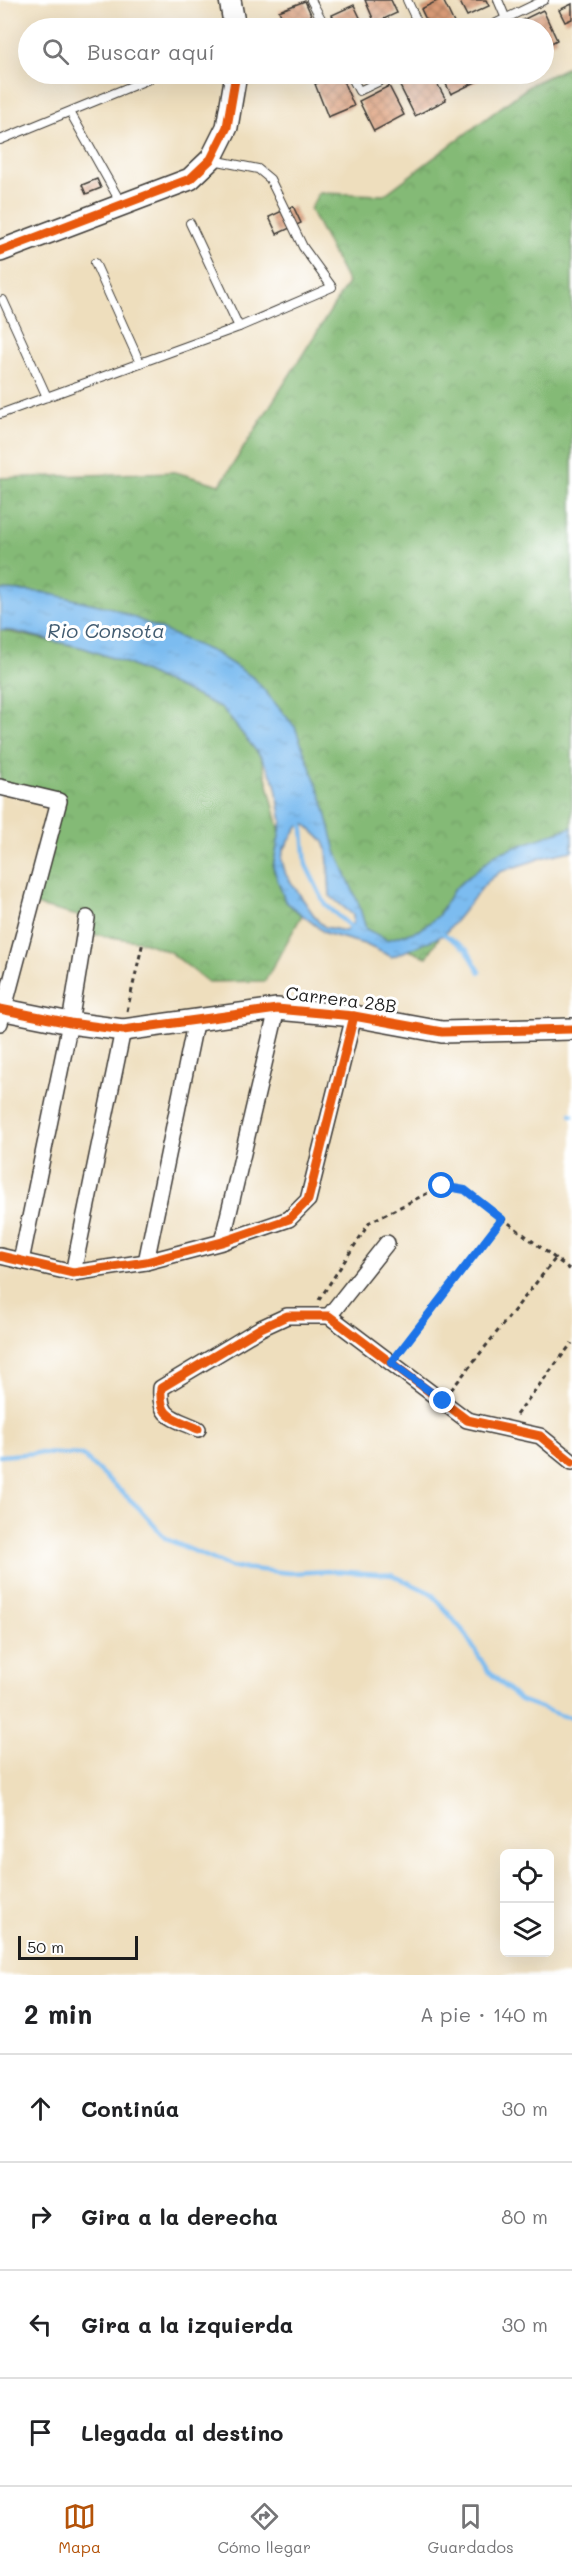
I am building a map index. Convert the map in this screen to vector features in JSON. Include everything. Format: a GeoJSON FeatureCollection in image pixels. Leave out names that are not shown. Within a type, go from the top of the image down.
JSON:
{"type":"FeatureCollection","features":[{"type":"Feature","properties":{"kind":"street"},"geometry":{"type":"LineString","coordinates":[[230,0],[233,18]]}},
{"type":"Feature","properties":{"kind":"street"},"geometry":{"type":"LineString","coordinates":[[0,251],[123,207],[190,179],[211,159],[227,127],[234,84]]}},
{"type":"Feature","properties":{"kind":"street"},"geometry":{"type":"LineString","coordinates":[[0,788],[59,801],[1,1014]]}},
{"type":"Feature","properties":{"kind":"street"},"geometry":{"type":"LineString","coordinates":[[21,1261],[70,1023],[87,918]]}},
{"type":"Feature","properties":{"kind":"street"},"geometry":{"type":"LineString","coordinates":[[222,1242],[277,1009]]}},
{"type":"Feature","properties":{"kind":"street","name":"Carrera 28B"},"geometry":{"type":"LineString","coordinates":[[1,1014],[123,1030],[277,1009],[354,1016],[442,1032],[572,1029]]}},
{"type":"Feature","properties":{"kind":"street"},"geometry":{"type":"LineString","coordinates":[[0,1256],[73,1273],[146,1262],[222,1242],[289,1219],[308,1200],[354,1016]]}},
{"type":"Feature","properties":{"kind":"street"},"geometry":{"type":"LineString","coordinates":[[146,1262],[196,1019]]}},
{"type":"Feature","properties":{"kind":"street"},"geometry":{"type":"LineString","coordinates":[[73,1273],[123,1030]]}},
{"type":"Feature","properties":{"kind":"street"},"geometry":{"type":"LineString","coordinates":[[329,1316],[387,1243]]}},
{"type":"Feature","properties":{"kind":"street"},"geometry":{"type":"LineString","coordinates":[[198,1429],[163,1412],[160,1404],[161,1388],[269,1324],[287,1316],[329,1316],[467,1420],[540,1436],[572,1462]]}},
{"type":"Feature","properties":{"kind":"lane"},"geometry":{"type":"LineString","coordinates":[[311,0],[321,18]]}},
{"type":"Feature","properties":{"kind":"lane"},"geometry":{"type":"LineString","coordinates":[[407,0],[415,18]]}},
{"type":"Feature","properties":{"kind":"lane"},"geometry":{"type":"LineString","coordinates":[[498,0],[506,18]]}},
{"type":"Feature","properties":{"kind":"lane"},"geometry":{"type":"LineString","coordinates":[[508,18],[544,0]]}},
{"type":"Feature","properties":{"kind":"lane"},"geometry":{"type":"LineString","coordinates":[[0,140],[137,84]]}},
{"type":"Feature","properties":{"kind":"lane"},"geometry":{"type":"LineString","coordinates":[[355,84],[359,92],[375,84]]}},
{"type":"Feature","properties":{"kind":"lane"},"geometry":{"type":"LineString","coordinates":[[70,112],[123,207]]}},
{"type":"Feature","properties":{"kind":"lane"},"geometry":{"type":"LineString","coordinates":[[0,414],[239,327],[332,287],[303,248],[270,179],[258,169],[211,159]]}},
{"type":"Feature","properties":{"kind":"lane"},"geometry":{"type":"LineString","coordinates":[[190,223],[239,327]]}},
{"type":"Feature","properties":{"kind":"lane"},"geometry":{"type":"LineString","coordinates":[[95,263],[141,363]]}},
{"type":"Feature","properties":{"kind":"lane"},"geometry":{"type":"LineString","coordinates":[[3,300],[47,397]]}},
{"type":"Feature","properties":{"kind":"path"},"geometry":{"type":"LineString","coordinates":[[123,1030],[143,942]]}},
{"type":"Feature","properties":{"kind":"path"},"geometry":{"type":"LineString","coordinates":[[309,1317],[370,1222],[442,1186],[465,1190],[572,1271]]}},
{"type":"Feature","properties":{"kind":"path"},"geometry":{"type":"LineString","coordinates":[[391,1363],[502,1219]]}},
{"type":"Feature","properties":{"kind":"path"},"geometry":{"type":"LineString","coordinates":[[443,1401],[555,1258]]}},
{"type":"Feature","properties":{"kind":"path"},"geometry":{"type":"LineString","coordinates":[[506,1428],[572,1342]]}},
{"type":"Feature","properties":{"kind":"green space"},"geometry":{"type":"Polygon","coordinates":[[[572,65],[572,849],[485,863],[427,957],[365,934],[254,678],[42,592],[0,590],[0,478],[175,472],[220,485],[348,283],[310,209],[319,193],[384,195],[532,84],[554,84],[554,74],[572,65]]]}},
{"type":"Feature","properties":{"kind":"green space"},"geometry":{"type":"Polygon","coordinates":[[[0,630],[84,648],[126,663],[222,708],[261,757],[280,832],[273,867],[285,901],[302,915],[265,981],[208,982],[170,952],[143,942],[86,933],[86,918],[31,904],[59,802],[0,787],[0,630]]]}},
{"type":"Feature","properties":{"kind":"water","name":"Rio Consota"},"geometry":{"type":"Polygon","coordinates":[[[0,590],[42,592],[112,608],[215,653],[254,678],[295,727],[323,801],[336,851],[359,905],[366,929],[387,940],[420,930],[438,916],[454,889],[496,854],[572,827],[572,851],[548,856],[500,872],[486,883],[444,935],[392,957],[364,944],[325,933],[285,901],[273,867],[282,821],[275,782],[261,757],[222,708],[126,663],[84,648],[0,630],[0,590]],[[304,823],[298,826],[283,851],[282,861],[286,875],[318,921],[325,927],[345,931],[353,923],[353,915],[330,896],[327,850],[324,842],[304,823]]]}},
{"type":"Feature","properties":{"kind":"building"},"geometry":{"type":"Polygon","coordinates":[[[365,0],[391,0],[397,13],[386,18],[373,18],[365,0]]]}},
{"type":"Feature","properties":{"kind":"building"},"geometry":{"type":"Polygon","coordinates":[[[443,0],[452,18],[425,18],[421,9],[443,0]]]}},
{"type":"Feature","properties":{"kind":"building"},"geometry":{"type":"Polygon","coordinates":[[[459,0],[486,0],[489,6],[467,16],[459,0]]]}},
{"type":"Feature","properties":{"kind":"building"},"geometry":{"type":"Polygon","coordinates":[[[305,1],[313,18],[282,18],[279,11],[305,1]]]}},
{"type":"Feature","properties":{"kind":"building"},"geometry":{"type":"Polygon","coordinates":[[[572,4],[572,19],[565,22],[559,10],[572,4]]]}},
{"type":"Feature","properties":{"kind":"building"},"geometry":{"type":"Polygon","coordinates":[[[354,5],[360,18],[333,18],[332,15],[354,5]]]}},
{"type":"Feature","properties":{"kind":"building"},"geometry":{"type":"Polygon","coordinates":[[[543,10],[547,18],[526,18],[543,10]]]}},
{"type":"Feature","properties":{"kind":"building"},"geometry":{"type":"Polygon","coordinates":[[[315,84],[344,84],[354,106],[328,117],[315,84]]]}},
{"type":"Feature","properties":{"kind":"building"},"geometry":{"type":"Polygon","coordinates":[[[437,84],[446,100],[415,116],[400,86],[437,84]]]}},
{"type":"Feature","properties":{"kind":"building"},"geometry":{"type":"Polygon","coordinates":[[[446,84],[472,84],[451,94],[446,84]]]}},
{"type":"Feature","properties":{"kind":"building"},"geometry":{"type":"Polygon","coordinates":[[[389,86],[404,115],[374,131],[359,101],[389,86]]]}},
{"type":"Feature","properties":{"kind":"building"},"geometry":{"type":"Polygon","coordinates":[[[97,179],[101,188],[86,194],[82,185],[97,179]]]}},
{"type":"Feature","properties":{"kind":"building"},"geometry":{"type":"Polygon","coordinates":[[[293,206],[301,223],[277,234],[269,217],[293,206]]]}},
{"type":"Feature","properties":{"kind":"waterway"},"geometry":{"type":"LineString","coordinates":[[302,819],[306,865],[325,904],[353,929]]}},
{"type":"Feature","properties":{"kind":"waterway"},"geometry":{"type":"LineString","coordinates":[[441,932],[467,950],[480,972]]}},
{"type":"Feature","properties":{"kind":"waterway"},"geometry":{"type":"LineString","coordinates":[[0,1456],[37,1453],[82,1455],[139,1508],[166,1539],[231,1567],[290,1573],[332,1571],[392,1575],[431,1593],[463,1631],[488,1671],[520,1700],[563,1716],[572,1717]]}},
{"type":"Feature","properties":{"kind":"cycle path"},"geometry":{"type":"LineString","coordinates":[[0,251],[190,179],[211,159],[227,127],[234,84]]}},
{"type":"Feature","properties":{"kind":"cycle path"},"geometry":{"type":"LineString","coordinates":[[0,1009],[70,1023],[123,1030],[277,1009],[354,1016],[442,1032],[572,1029]]}},
{"type":"Feature","properties":{"kind":"cycle path"},"geometry":{"type":"LineString","coordinates":[[0,1256],[73,1273],[146,1262],[222,1242],[289,1219],[308,1200],[354,1016]]}},
{"type":"Feature","properties":{"kind":"cycle path"},"geometry":{"type":"LineString","coordinates":[[198,1429],[169,1416],[162,1406],[161,1388],[261,1328],[287,1316],[329,1316],[467,1420],[540,1436],[572,1462]]}},
{"type":"Feature","properties":{"kind":"route"},"geometry":{"type":"LineString","coordinates":[[442,1186],[465,1190],[502,1219],[391,1363],[443,1401]]}}]}
